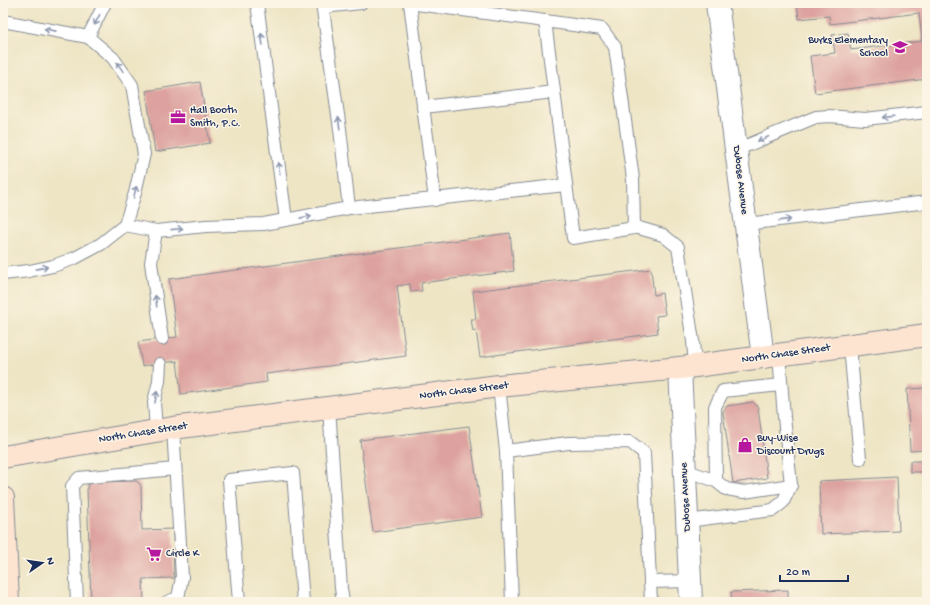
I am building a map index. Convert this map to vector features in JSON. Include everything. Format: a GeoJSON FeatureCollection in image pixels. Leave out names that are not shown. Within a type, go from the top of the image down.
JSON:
{"type":"FeatureCollection","features":[{"type":"Feature","properties":{"kind":"main road","name":"North Chase Street"},"geometry":{"type":"LineString","coordinates":[[3,457],[164,429],[329,407],[499,386],[688,367],[927,335]]}},
{"type":"Feature","properties":{"kind":"main road"},"geometry":{"type":"LineString","coordinates":[[3,498],[8,602]]}},
{"type":"Feature","properties":{"kind":"street","name":"Dubose Avenue"},"geometry":{"type":"LineString","coordinates":[[717,3],[746,224],[771,356]]}},
{"type":"Feature","properties":{"kind":"street","name":"Dubose Avenue"},"geometry":{"type":"LineString","coordinates":[[688,367],[685,470],[690,592]]}},
{"type":"Feature","properties":{"kind":"lane"},"geometry":{"type":"LineString","coordinates":[[88,37],[105,3]]}},
{"type":"Feature","properties":{"kind":"lane"},"geometry":{"type":"LineString","coordinates":[[257,3],[286,220]]}},
{"type":"Feature","properties":{"kind":"lane"},"geometry":{"type":"LineString","coordinates":[[349,208],[340,129],[322,5],[361,3]]}},
{"type":"Feature","properties":{"kind":"lane"},"geometry":{"type":"LineString","coordinates":[[435,200],[409,3],[602,28],[615,47],[633,179],[634,228]]}},
{"type":"Feature","properties":{"kind":"lane"},"geometry":{"type":"LineString","coordinates":[[3,21],[88,37],[113,58],[132,85],[144,154],[135,193],[125,225],[101,244],[75,258],[53,266],[3,274]]}},
{"type":"Feature","properties":{"kind":"lane"},"geometry":{"type":"LineString","coordinates":[[545,21],[573,238],[639,228],[663,235],[678,247],[693,340],[688,367]]}},
{"type":"Feature","properties":{"kind":"lane"},"geometry":{"type":"LineString","coordinates":[[423,107],[554,92]]}},
{"type":"Feature","properties":{"kind":"lane"},"geometry":{"type":"LineString","coordinates":[[736,150],[816,117],[829,116],[865,119],[927,112]]}},
{"type":"Feature","properties":{"kind":"lane"},"geometry":{"type":"LineString","coordinates":[[125,225],[156,231],[206,226],[264,224],[349,208],[566,186]]}},
{"type":"Feature","properties":{"kind":"lane"},"geometry":{"type":"LineString","coordinates":[[746,224],[927,202]]}},
{"type":"Feature","properties":{"kind":"lane"},"geometry":{"type":"LineString","coordinates":[[156,231],[150,263],[162,340]]}},
{"type":"Feature","properties":{"kind":"lane"},"geometry":{"type":"LineString","coordinates":[[850,346],[860,459]]}},
{"type":"Feature","properties":{"kind":"lane"},"geometry":{"type":"LineString","coordinates":[[687,521],[773,510],[783,502],[790,485],[781,385],[771,356]]}},
{"type":"Feature","properties":{"kind":"lane"},"geometry":{"type":"LineString","coordinates":[[160,364],[159,381],[154,402],[164,429],[175,469],[182,577],[178,598],[168,602]]}},
{"type":"Feature","properties":{"kind":"lane"},"geometry":{"type":"LineString","coordinates":[[716,481],[715,407],[723,391],[781,385]]}},
{"type":"Feature","properties":{"kind":"lane"},"geometry":{"type":"LineString","coordinates":[[499,386],[506,451],[512,602]]}},
{"type":"Feature","properties":{"kind":"lane"},"geometry":{"type":"LineString","coordinates":[[329,407],[343,602]]}},
{"type":"Feature","properties":{"kind":"lane"},"geometry":{"type":"LineString","coordinates":[[506,451],[568,443],[630,442],[644,453],[651,602]]}},
{"type":"Feature","properties":{"kind":"lane"},"geometry":{"type":"LineString","coordinates":[[77,602],[72,486],[79,478],[175,469]]}},
{"type":"Feature","properties":{"kind":"lane"},"geometry":{"type":"LineString","coordinates":[[685,470],[716,481],[726,489],[744,492],[790,485]]}},
{"type":"Feature","properties":{"kind":"lane"},"geometry":{"type":"LineString","coordinates":[[239,602],[229,480],[293,473],[303,602]]}},
{"type":"Feature","properties":{"kind":"lane"},"geometry":{"type":"LineString","coordinates":[[650,582],[690,592]]}},
{"type":"Feature","properties":{"kind":"building","name":"Burks Elementary School"},"geometry":{"type":"Polygon","coordinates":[[[797,3],[927,3],[927,79],[815,93],[810,56],[835,53],[832,35],[848,33],[851,50],[922,41],[919,13],[830,24],[829,16],[799,19],[797,3]]]}},
{"type":"Feature","properties":{"kind":"building","name":"Hall Booth Smith, P.C."},"geometry":{"type":"Polygon","coordinates":[[[200,82],[210,143],[155,152],[146,91],[200,82]]]}},
{"type":"Feature","properties":{"kind":"building"},"geometry":{"type":"Polygon","coordinates":[[[510,233],[514,271],[421,283],[422,291],[411,292],[410,284],[397,286],[406,356],[266,374],[267,382],[181,394],[177,361],[142,366],[138,342],[177,337],[169,279],[510,233]]]}},
{"type":"Feature","properties":{"kind":"building"},"geometry":{"type":"Polygon","coordinates":[[[651,269],[654,295],[662,293],[665,315],[656,316],[658,333],[480,357],[476,330],[473,331],[471,319],[476,319],[473,291],[651,269]]]}},
{"type":"Feature","properties":{"kind":"building"},"geometry":{"type":"Polygon","coordinates":[[[927,388],[927,450],[910,451],[907,389],[927,388]]]}},
{"type":"Feature","properties":{"kind":"building","name":"Buy-Wise Discount Drugs"},"geometry":{"type":"Polygon","coordinates":[[[753,402],[758,407],[767,478],[733,483],[723,412],[727,406],[753,402]]]}},
{"type":"Feature","properties":{"kind":"building"},"geometry":{"type":"Polygon","coordinates":[[[469,426],[482,517],[373,532],[360,440],[469,426]]]}},
{"type":"Feature","properties":{"kind":"building"},"geometry":{"type":"Polygon","coordinates":[[[910,461],[921,461],[922,472],[910,472],[910,461]]]}},
{"type":"Feature","properties":{"kind":"building"},"geometry":{"type":"Polygon","coordinates":[[[897,477],[899,531],[821,534],[819,481],[897,477]]]}},
{"type":"Feature","properties":{"kind":"building","name":"Circle K"},"geometry":{"type":"Polygon","coordinates":[[[136,481],[141,486],[142,530],[173,529],[174,578],[143,579],[144,602],[91,602],[88,484],[91,482],[136,481]]]}},
{"type":"Feature","properties":{"kind":"building"},"geometry":{"type":"Polygon","coordinates":[[[788,590],[788,602],[732,602],[731,592],[788,590]]]}},
{"type":"Feature","properties":{"kind":"place","name":"Burks Elementary School"},"geometry":{"type":"Point","coordinates":[900,47]}},
{"type":"Feature","properties":{"kind":"place","name":"Hall Booth Smith, P.C."},"geometry":{"type":"Point","coordinates":[178,117]}},
{"type":"Feature","properties":{"kind":"place","name":"Buy-Wise Discount Drugs"},"geometry":{"type":"Point","coordinates":[745,445]}},
{"type":"Feature","properties":{"kind":"place","name":"Circle K"},"geometry":{"type":"Point","coordinates":[154,554]}}]}
